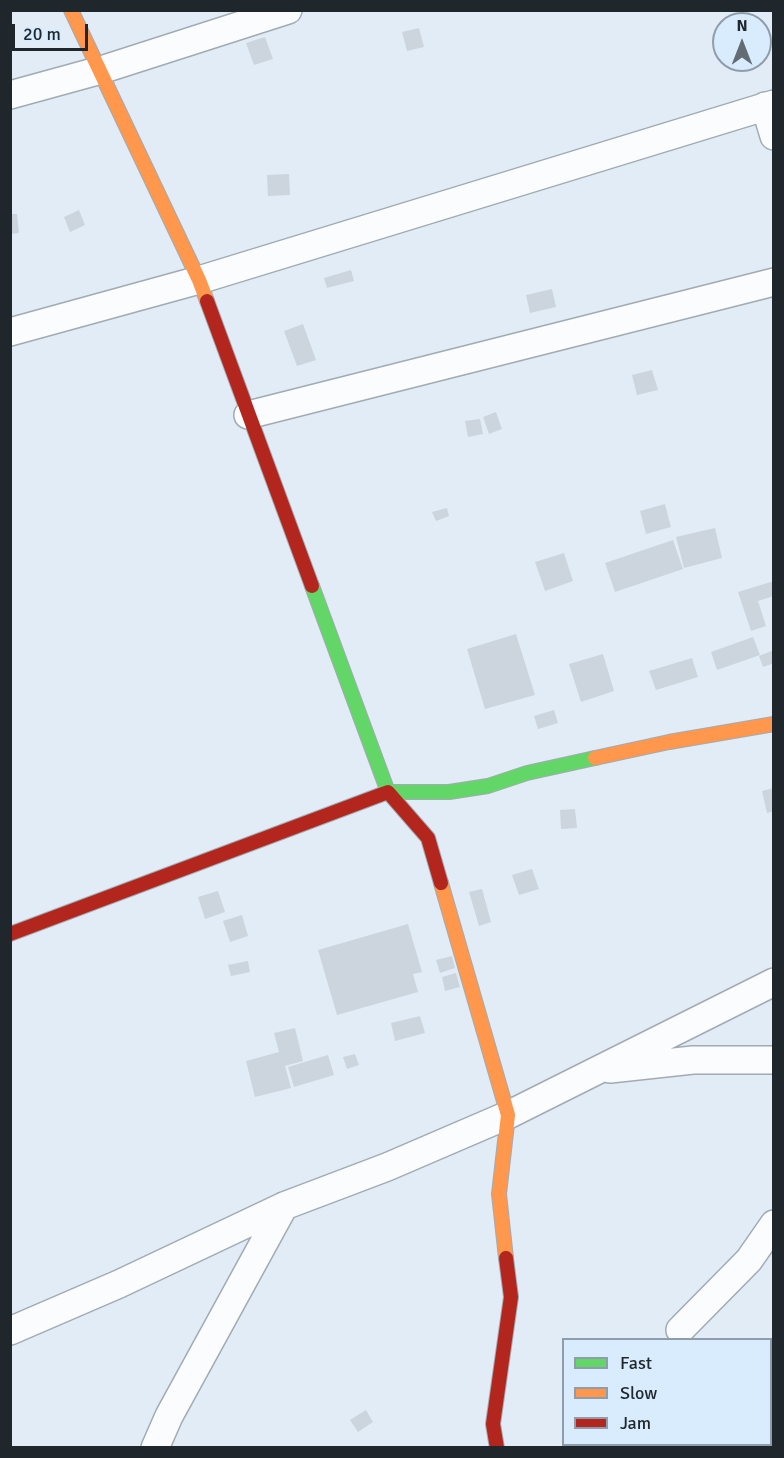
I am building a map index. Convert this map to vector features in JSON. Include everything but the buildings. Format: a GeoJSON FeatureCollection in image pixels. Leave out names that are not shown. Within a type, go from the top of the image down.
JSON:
{"type":"FeatureCollection","features":[{"type":"Feature","properties":{"kind":"street"},"geometry":{"type":"LineString","coordinates":[[71,10],[199,280],[388,792],[428,838],[508,1115],[499,1194],[511,1297],[493,1424],[497,1448]]}},
{"type":"Feature","properties":{"kind":"street"},"geometry":{"type":"LineString","coordinates":[[10,95],[100,70],[288,10]]}},
{"type":"Feature","properties":{"kind":"street"},"geometry":{"type":"LineString","coordinates":[[10,332],[199,280],[769,105],[774,136]]}},
{"type":"Feature","properties":{"kind":"street"},"geometry":{"type":"LineString","coordinates":[[248,416],[774,282]]}},
{"type":"Feature","properties":{"kind":"street"},"geometry":{"type":"LineString","coordinates":[[10,934],[388,792],[449,792],[488,786],[527,773],[669,742],[774,724]]}},
{"type":"Feature","properties":{"kind":"street"},"geometry":{"type":"LineString","coordinates":[[10,1331],[118,1284],[284,1206],[387,1167],[508,1115],[774,982]]}},
{"type":"Feature","properties":{"kind":"street"},"geometry":{"type":"LineString","coordinates":[[592,1071],[693,1060],[774,1060]]}},
{"type":"Feature","properties":{"kind":"street"},"geometry":{"type":"LineString","coordinates":[[155,1448],[169,1416],[284,1206]]}},
{"type":"Feature","properties":{"kind":"street"},"geometry":{"type":"LineString","coordinates":[[680,1330],[749,1260],[774,1224]]}},
{"type":"Feature","properties":{"kind":"traffic: fast"},"geometry":{"type":"LineString","coordinates":[[312,586],[388,792],[449,792],[488,786],[527,773],[595,758]]}},
{"type":"Feature","properties":{"kind":"traffic: slow"},"geometry":{"type":"LineString","coordinates":[[71,10],[207,301]]}},
{"type":"Feature","properties":{"kind":"traffic: slow"},"geometry":{"type":"LineString","coordinates":[[595,758],[669,742],[774,724]]}},
{"type":"Feature","properties":{"kind":"traffic: slow"},"geometry":{"type":"LineString","coordinates":[[441,883],[508,1115],[499,1194],[506,1258]]}},
{"type":"Feature","properties":{"kind":"traffic: jam"},"geometry":{"type":"LineString","coordinates":[[207,301],[312,586]]}},
{"type":"Feature","properties":{"kind":"traffic: jam"},"geometry":{"type":"LineString","coordinates":[[10,934],[388,792],[428,838],[441,883]]}},
{"type":"Feature","properties":{"kind":"traffic: jam"},"geometry":{"type":"LineString","coordinates":[[497,1448],[493,1424],[511,1297],[506,1258]]}}]}
